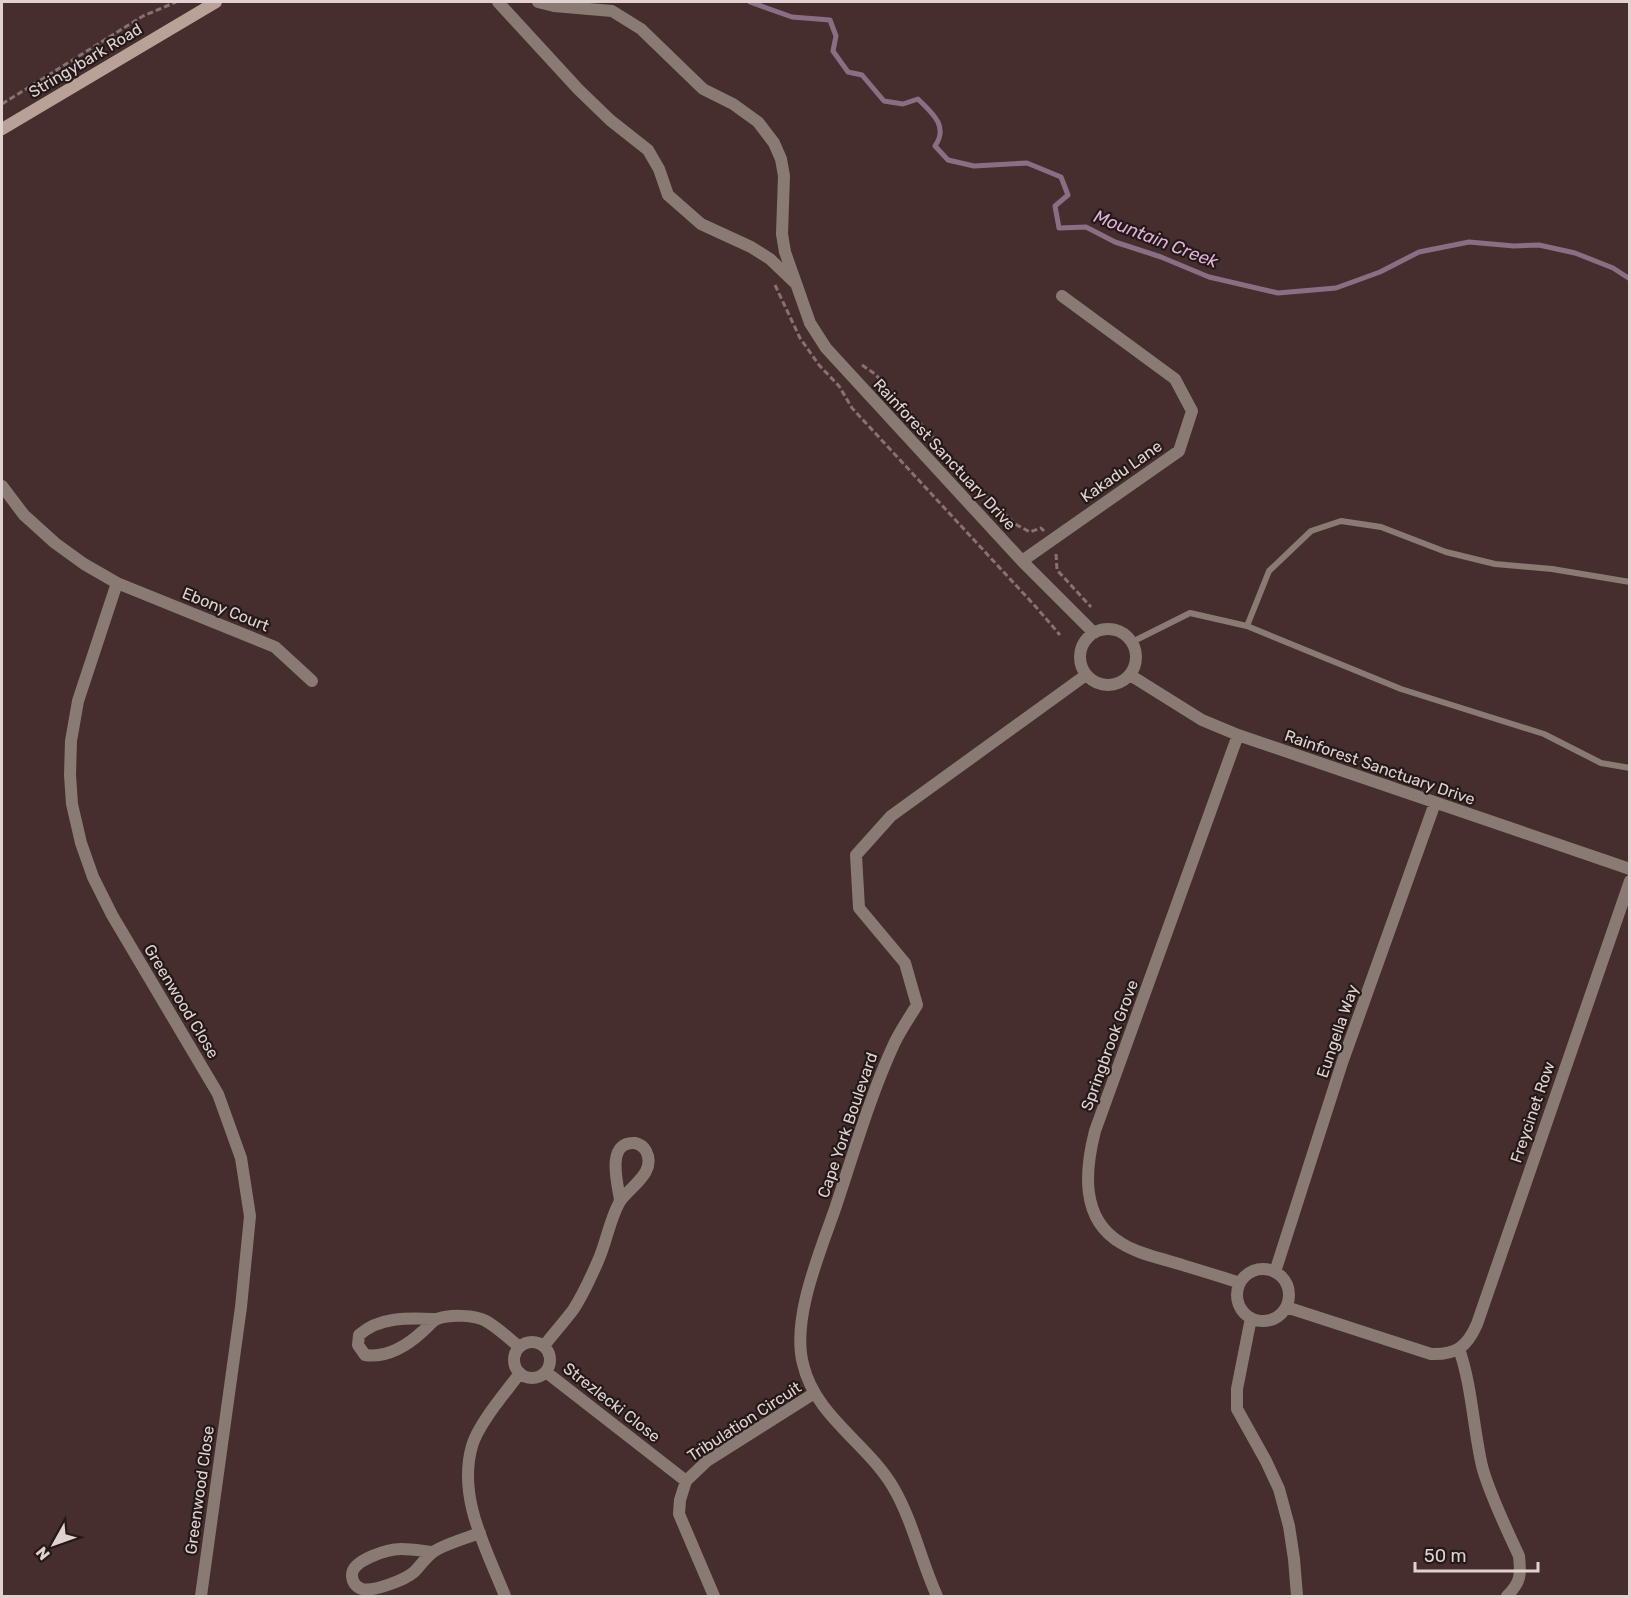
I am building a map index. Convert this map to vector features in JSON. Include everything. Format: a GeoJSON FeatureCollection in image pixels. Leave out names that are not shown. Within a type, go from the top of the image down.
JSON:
{"type":"FeatureCollection","features":[{"type":"Feature","properties":{"kind":"street","name":"Stringybark Road"},"geometry":{"type":"LineString","coordinates":[[2,129],[216,2]]}},
{"type":"Feature","properties":{"kind":"street","name":"Rainforest Sanctuary Drive"},"geometry":{"type":"LineString","coordinates":[[498,2],[578,89],[610,120],[648,150],[659,169],[668,195],[701,225],[751,247],[770,259],[794,282]]}},
{"type":"Feature","properties":{"kind":"street","name":"Rainforest Sanctuary Drive"},"geometry":{"type":"LineString","coordinates":[[538,2],[554,6],[612,11],[641,29],[703,89],[733,104],[758,122],[774,142],[781,159],[784,176],[782,234],[794,282],[810,323],[826,348],[1022,561],[1094,633]]}},
{"type":"Feature","properties":{"kind":"street","name":"Kakadu Lane"},"geometry":{"type":"LineString","coordinates":[[1022,561],[1179,451],[1192,411],[1175,379],[1062,296]]}},
{"type":"Feature","properties":{"kind":"street"},"geometry":{"type":"LineString","coordinates":[[2,486],[24,515],[55,543],[84,564],[117,583]]}},
{"type":"Feature","properties":{"kind":"street","name":"Ebony Court"},"geometry":{"type":"LineString","coordinates":[[117,583],[275,647],[312,681]]}},
{"type":"Feature","properties":{"kind":"street","name":"Greenwood Close"},"geometry":{"type":"LineString","coordinates":[[117,583],[78,701],[71,741],[72,804],[81,843],[93,877],[112,915],[218,1094],[241,1158],[250,1216],[241,1306],[201,1596]]}},
{"type":"Feature","properties":{"kind":"street"},"geometry":{"type":"LineString","coordinates":[[1103,629],[1118,631],[1132,642],[1136,651],[1136,660],[1130,675],[1122,682],[1108,685],[1098,683],[1086,675],[1080,654],[1083,645],[1094,633],[1103,629]]}},
{"type":"Feature","properties":{"kind":"street","name":"Cape York Boulevard"},"geometry":{"type":"LineString","coordinates":[[813,1394],[802,1364],[800,1335],[809,1288],[878,1081],[895,1041],[917,1005],[905,963],[859,908],[856,855],[891,816],[1086,675]]}},
{"type":"Feature","properties":{"kind":"street","name":"Rainforest Sanctuary Drive"},"geometry":{"type":"LineString","coordinates":[[1130,675],[1202,720],[1238,735],[1629,869]]}},
{"type":"Feature","properties":{"kind":"street","name":"Springbrook Grove"},"geometry":{"type":"LineString","coordinates":[[1238,735],[1095,1131],[1088,1157],[1087,1184],[1095,1218],[1106,1233],[1120,1243],[1138,1252],[1240,1282]]}},
{"type":"Feature","properties":{"kind":"street","name":"Eungella Way"},"geometry":{"type":"LineString","coordinates":[[1275,1272],[1342,1064],[1435,803]]}},
{"type":"Feature","properties":{"kind":"street","name":"Freycinet Row"},"geometry":{"type":"LineString","coordinates":[[1460,1349],[1470,1340],[1477,1324],[1629,881]]}},
{"type":"Feature","properties":{"kind":"street"},"geometry":{"type":"LineString","coordinates":[[544,1346],[573,1310],[585,1288],[599,1260],[620,1200]]}},
{"type":"Feature","properties":{"kind":"street"},"geometry":{"type":"LineString","coordinates":[[1264,1269],[1275,1272],[1281,1276],[1288,1287],[1286,1307],[1282,1313],[1271,1320],[1257,1321],[1251,1318],[1238,1303],[1237,1289],[1240,1282],[1252,1271],[1264,1269]]}},
{"type":"Feature","properties":{"kind":"street"},"geometry":{"type":"LineString","coordinates":[[1286,1307],[1431,1354],[1449,1353],[1460,1349],[1467,1370],[1474,1428],[1483,1469],[1519,1556],[1520,1571],[1517,1586],[1507,1596]]}},
{"type":"Feature","properties":{"kind":"street"},"geometry":{"type":"LineString","coordinates":[[436,1320],[400,1349],[370,1356],[365,1355],[358,1346],[359,1335],[366,1329],[386,1321],[401,1318],[436,1320],[473,1316],[497,1328],[519,1347]]}},
{"type":"Feature","properties":{"kind":"street"},"geometry":{"type":"LineString","coordinates":[[1251,1318],[1237,1389],[1237,1409],[1279,1489],[1290,1537],[1297,1596]]}},
{"type":"Feature","properties":{"kind":"street"},"geometry":{"type":"LineString","coordinates":[[531,1342],[544,1346],[549,1353],[550,1361],[546,1372],[533,1378],[520,1373],[514,1360],[519,1347],[531,1342]]}},
{"type":"Feature","properties":{"kind":"street","name":"Strezlecki Close"},"geometry":{"type":"LineString","coordinates":[[546,1372],[686,1481]]}},
{"type":"Feature","properties":{"kind":"street"},"geometry":{"type":"LineString","coordinates":[[505,1596],[472,1513],[468,1488],[472,1446],[479,1430],[520,1373]]}},
{"type":"Feature","properties":{"kind":"street","name":"Tribulation Circuit"},"geometry":{"type":"LineString","coordinates":[[714,1596],[679,1514],[682,1491],[686,1481],[707,1461],[813,1394],[872,1459],[892,1486],[906,1512],[925,1570],[937,1596]]}},
{"type":"Feature","properties":{"kind":"street"},"geometry":{"type":"LineString","coordinates":[[433,1552],[400,1549],[379,1555],[354,1566],[352,1580],[357,1587],[364,1590],[392,1583],[412,1573],[433,1552],[480,1533]]}},
{"type":"Feature","properties":{"kind":"lane"},"geometry":{"type":"LineString","coordinates":[[1247,626],[1269,571],[1311,531],[1341,520],[1381,527],[1446,552],[1495,564],[1552,569],[1629,582]]}},
{"type":"Feature","properties":{"kind":"lane"},"geometry":{"type":"LineString","coordinates":[[1132,642],[1190,613],[1247,626],[1401,689],[1544,734],[1601,763],[1629,768]]}},
{"type":"Feature","properties":{"kind":"path"},"geometry":{"type":"LineString","coordinates":[[2,104],[143,16],[176,2]]}},
{"type":"Feature","properties":{"kind":"path"},"geometry":{"type":"LineString","coordinates":[[780,294],[800,338],[819,365],[839,386],[852,408],[1060,635]]}},
{"type":"Feature","properties":{"kind":"path"},"geometry":{"type":"LineString","coordinates":[[860,363],[875,374],[939,444],[952,464]]}},
{"type":"Feature","properties":{"kind":"path"},"geometry":{"type":"LineString","coordinates":[[962,472],[1015,524],[1030,532],[1041,528],[1047,534]]}},
{"type":"Feature","properties":{"kind":"path"},"geometry":{"type":"LineString","coordinates":[[1057,552],[1055,558],[1057,570],[1091,607]]}},
{"type":"Feature","properties":{"kind":"waterway","name":"Mountain Creek"},"geometry":{"type":"LineString","coordinates":[[750,2],[792,17],[830,20],[836,36],[833,51],[848,72],[862,75],[884,101],[903,104],[918,99],[937,120],[940,132],[935,146],[948,160],[974,166],[1027,163],[1061,177],[1068,195],[1055,206],[1059,228],[1086,227],[1115,242],[1161,257],[1209,277],[1278,293],[1336,288],[1380,272],[1419,252],[1469,242],[1514,246],[1539,245],[1575,253],[1613,268],[1630,279]]}}]}
